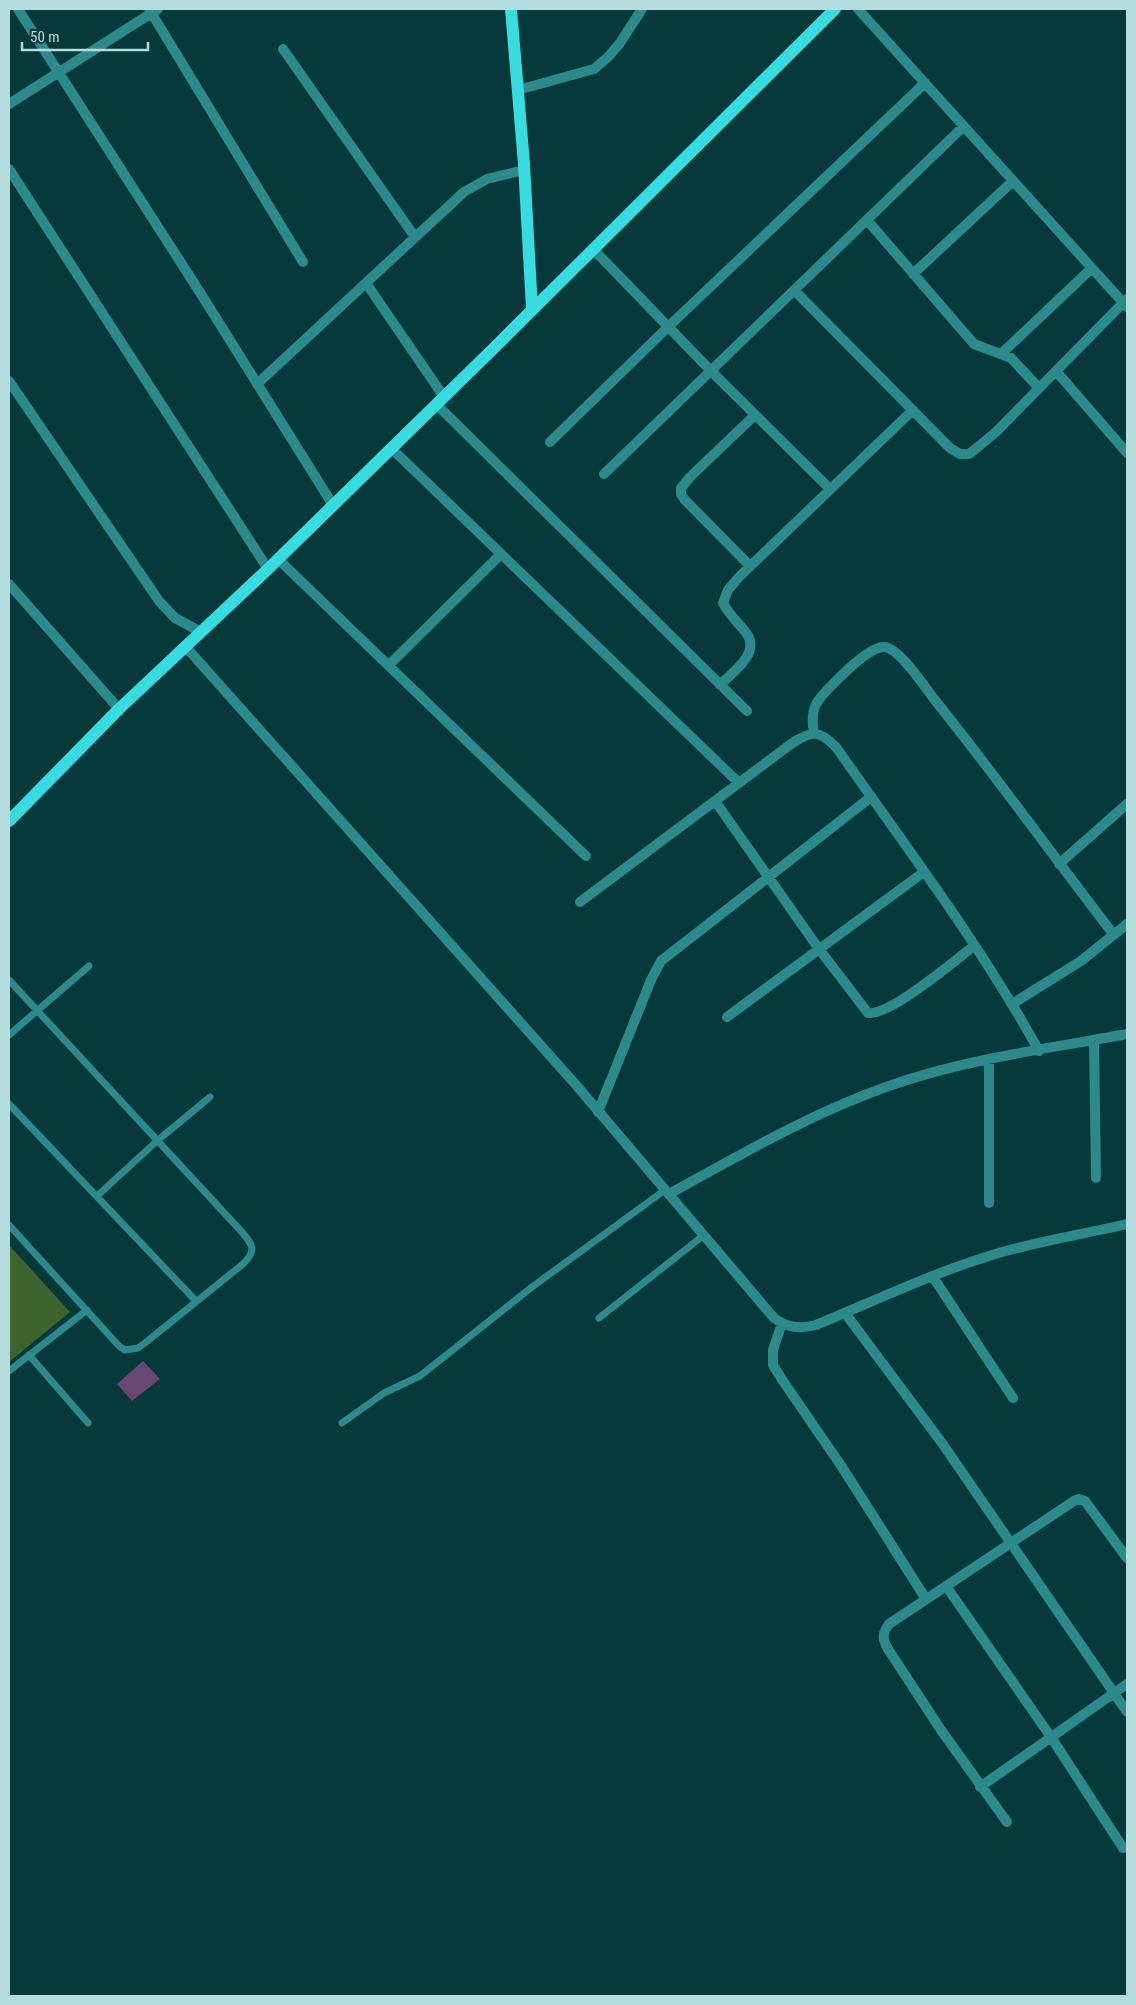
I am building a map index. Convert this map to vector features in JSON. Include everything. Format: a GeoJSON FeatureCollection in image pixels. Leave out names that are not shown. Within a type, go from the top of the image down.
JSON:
{"type":"FeatureCollection","features":[{"type":"Feature","properties":{"kind":"main road"},"geometry":{"type":"LineString","coordinates":[[511,9],[524,170],[532,309]]}},
{"type":"Feature","properties":{"kind":"main road"},"geometry":{"type":"LineString","coordinates":[[9,821],[120,709],[268,569],[835,9]]}},
{"type":"Feature","properties":{"kind":"street"},"geometry":{"type":"LineString","coordinates":[[18,9],[333,505]]}},
{"type":"Feature","properties":{"kind":"street"},"geometry":{"type":"LineString","coordinates":[[518,90],[594,69],[610,56],[642,9]]}},
{"type":"Feature","properties":{"kind":"street"},"geometry":{"type":"LineString","coordinates":[[794,290],[950,448],[960,454],[969,454],[996,432],[1126,304],[858,9]]}},
{"type":"Feature","properties":{"kind":"street"},"geometry":{"type":"LineString","coordinates":[[9,104],[60,73],[152,10],[303,262]]}},
{"type":"Feature","properties":{"kind":"street"},"geometry":{"type":"LineString","coordinates":[[283,49],[415,237]]}},
{"type":"Feature","properties":{"kind":"street"},"geometry":{"type":"LineString","coordinates":[[550,442],[925,83]]}},
{"type":"Feature","properties":{"kind":"street"},"geometry":{"type":"LineString","coordinates":[[604,474],[964,126]]}},
{"type":"Feature","properties":{"kind":"street"},"geometry":{"type":"LineString","coordinates":[[9,169],[268,569]]}},
{"type":"Feature","properties":{"kind":"street"},"geometry":{"type":"LineString","coordinates":[[257,384],[450,204],[477,183],[524,170]]}},
{"type":"Feature","properties":{"kind":"street"},"geometry":{"type":"LineString","coordinates":[[913,274],[1013,181]]}},
{"type":"Feature","properties":{"kind":"street"},"geometry":{"type":"LineString","coordinates":[[867,220],[974,344],[1001,354],[1015,362],[1039,388]]}},
{"type":"Feature","properties":{"kind":"street"},"geometry":{"type":"LineString","coordinates":[[593,249],[711,371],[830,489]]}},
{"type":"Feature","properties":{"kind":"street"},"geometry":{"type":"LineString","coordinates":[[1001,354],[1092,268]]}},
{"type":"Feature","properties":{"kind":"street"},"geometry":{"type":"LineString","coordinates":[[366,282],[440,400],[747,711]]}},
{"type":"Feature","properties":{"kind":"street"},"geometry":{"type":"LineString","coordinates":[[1056,371],[1127,453]]}},
{"type":"Feature","properties":{"kind":"street"},"geometry":{"type":"LineString","coordinates":[[9,381],[159,601],[175,618],[201,632]]}},
{"type":"Feature","properties":{"kind":"street"},"geometry":{"type":"LineString","coordinates":[[720,685],[746,659],[750,651],[748,636],[723,603],[728,590],[750,566],[913,410]]}},
{"type":"Feature","properties":{"kind":"street"},"geometry":{"type":"LineString","coordinates":[[750,566],[685,500],[681,494],[681,488],[690,477],[755,415]]}},
{"type":"Feature","properties":{"kind":"street"},"geometry":{"type":"LineString","coordinates":[[391,448],[738,784]]}},
{"type":"Feature","properties":{"kind":"street"},"geometry":{"type":"LineString","coordinates":[[389,665],[501,554]]}},
{"type":"Feature","properties":{"kind":"street"},"geometry":{"type":"LineString","coordinates":[[278,559],[586,856]]}},
{"type":"Feature","properties":{"kind":"street"},"geometry":{"type":"LineString","coordinates":[[9,584],[120,709]]}},
{"type":"Feature","properties":{"kind":"street"},"geometry":{"type":"LineString","coordinates":[[185,646],[598,1112],[774,1318],[782,1323],[802,1328],[816,1325],[964,1264],[1009,1250],[1127,1224]]}},
{"type":"Feature","properties":{"kind":"street"},"geometry":{"type":"LineString","coordinates":[[814,733],[812,712],[824,693],[867,654],[881,648],[893,650],[937,703],[1114,935]]}},
{"type":"Feature","properties":{"kind":"street"},"geometry":{"type":"LineString","coordinates":[[580,902],[791,744],[804,735],[814,733],[825,737],[836,747],[974,946],[1012,1004],[1039,1051]]}},
{"type":"Feature","properties":{"kind":"street"},"geometry":{"type":"LineString","coordinates":[[598,1112],[661,961],[871,797]]}},
{"type":"Feature","properties":{"kind":"street"},"geometry":{"type":"LineString","coordinates":[[715,801],[819,949],[868,1013],[875,1014],[899,1002],[974,946]]}},
{"type":"Feature","properties":{"kind":"street"},"geometry":{"type":"LineString","coordinates":[[1059,864],[1127,804]]}},
{"type":"Feature","properties":{"kind":"street"},"geometry":{"type":"LineString","coordinates":[[727,1017],[924,872]]}},
{"type":"Feature","properties":{"kind":"street"},"geometry":{"type":"LineString","coordinates":[[1012,1004],[1081,961],[1127,924]]}},
{"type":"Feature","properties":{"kind":"street"},"geometry":{"type":"LineString","coordinates":[[667,1192],[837,1106],[887,1087],[932,1073],[989,1060],[1127,1034]]}},
{"type":"Feature","properties":{"kind":"street"},"geometry":{"type":"LineString","coordinates":[[1094,1040],[1096,1178]]}},
{"type":"Feature","properties":{"kind":"street"},"geometry":{"type":"LineString","coordinates":[[989,1060],[989,1203]]}},
{"type":"Feature","properties":{"kind":"street"},"geometry":{"type":"LineString","coordinates":[[933,1277],[1013,1398]]}},
{"type":"Feature","properties":{"kind":"street"},"geometry":{"type":"LineString","coordinates":[[845,1313],[942,1443],[1127,1712]]}},
{"type":"Feature","properties":{"kind":"street"},"geometry":{"type":"LineString","coordinates":[[782,1323],[773,1350],[774,1365],[926,1599]]}},
{"type":"Feature","properties":{"kind":"street"},"geometry":{"type":"LineString","coordinates":[[1006,1822],[980,1788],[883,1640],[883,1632],[889,1624],[1079,1499],[1085,1501],[1127,1558]]}},
{"type":"Feature","properties":{"kind":"street"},"geometry":{"type":"LineString","coordinates":[[946,1586],[1051,1737],[1123,1848]]}},
{"type":"Feature","properties":{"kind":"street"},"geometry":{"type":"LineString","coordinates":[[980,1788],[1127,1684]]}},
{"type":"Feature","properties":{"kind":"lane"},"geometry":{"type":"LineString","coordinates":[[9,1035],[89,966]]}},
{"type":"Feature","properties":{"kind":"lane"},"geometry":{"type":"LineString","coordinates":[[9,980],[252,1244],[252,1251],[250,1257],[145,1343],[131,1350],[125,1350],[9,1224]]}},
{"type":"Feature","properties":{"kind":"lane"},"geometry":{"type":"LineString","coordinates":[[96,1196],[157,1141],[210,1097]]}},
{"type":"Feature","properties":{"kind":"lane"},"geometry":{"type":"LineString","coordinates":[[9,1104],[196,1301]]}},
{"type":"Feature","properties":{"kind":"lane"},"geometry":{"type":"LineString","coordinates":[[342,1423],[384,1393],[420,1376],[526,1292],[667,1192]]}},
{"type":"Feature","properties":{"kind":"lane"},"geometry":{"type":"LineString","coordinates":[[598,1318],[704,1235]]}},
{"type":"Feature","properties":{"kind":"lane"},"geometry":{"type":"LineString","coordinates":[[9,1370],[87,1310]]}},
{"type":"Feature","properties":{"kind":"lane"},"geometry":{"type":"LineString","coordinates":[[29,1355],[88,1423]]}},
{"type":"Feature","properties":{"kind":"green space"},"geometry":{"type":"Polygon","coordinates":[[[9,1245],[70,1312],[9,1362],[9,1245]]]}},
{"type":"Feature","properties":{"kind":"building"},"geometry":{"type":"Polygon","coordinates":[[[143,1361],[160,1379],[132,1401],[117,1384],[143,1361]]]}}]}
